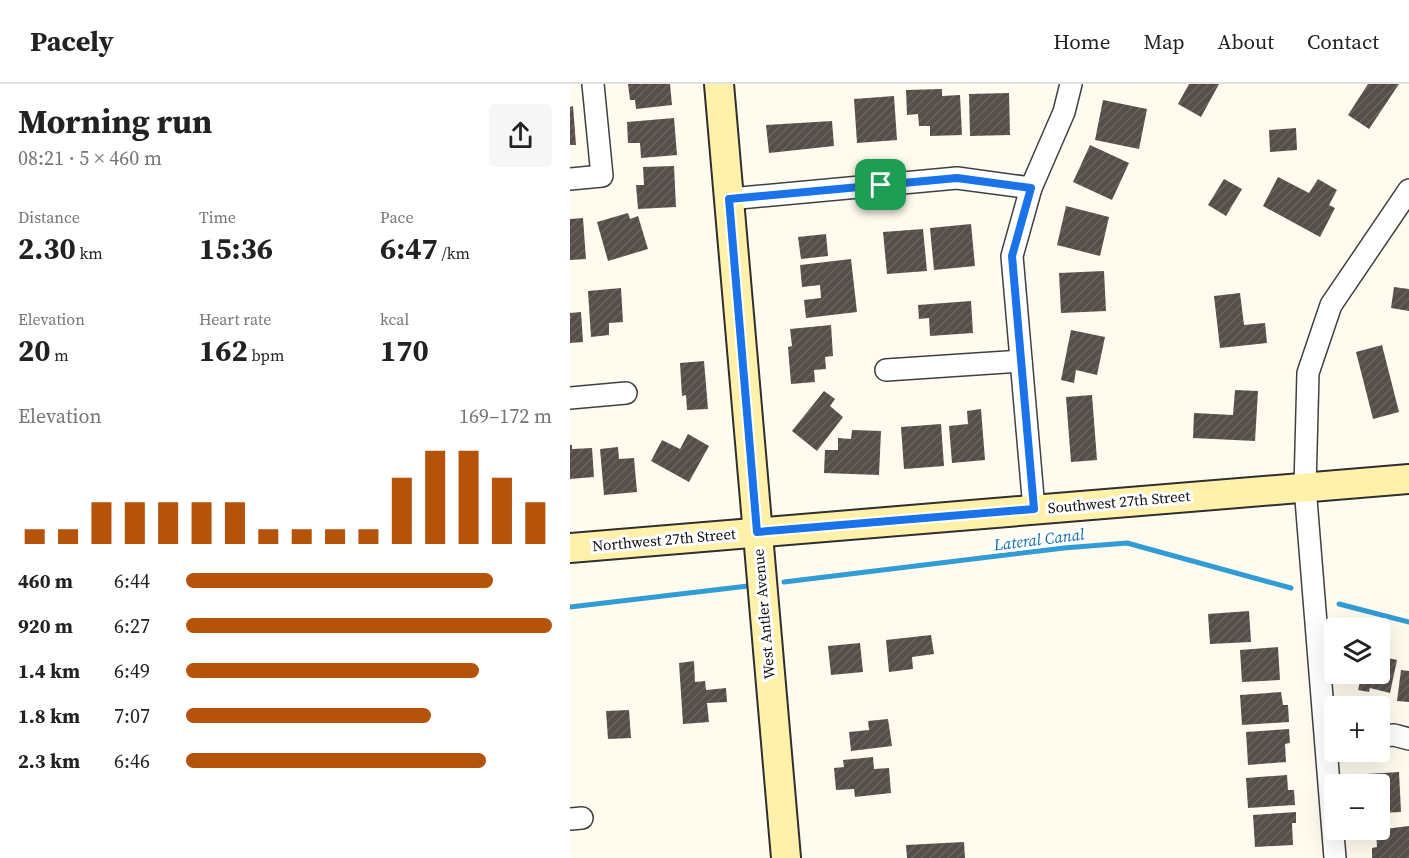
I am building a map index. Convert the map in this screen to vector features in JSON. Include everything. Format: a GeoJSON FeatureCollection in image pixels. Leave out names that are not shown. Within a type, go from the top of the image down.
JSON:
{"type":"FeatureCollection","features":[{"type":"Feature","properties":{"kind":"street"},"geometry":{"type":"LineString","coordinates":[[570,179],[602,176],[593,84]]}},
{"type":"Feature","properties":{"kind":"street","name":"West Antler Avenue"},"geometry":{"type":"LineString","coordinates":[[718,84],[786,858]]}},
{"type":"Feature","properties":{"kind":"street"},"geometry":{"type":"LineString","coordinates":[[1034,509],[1012,256],[1031,188],[1064,112],[1071,84]]}},
{"type":"Feature","properties":{"kind":"street"},"geometry":{"type":"LineString","coordinates":[[729,199],[957,178],[1031,188]]}},
{"type":"Feature","properties":{"kind":"street"},"geometry":{"type":"LineString","coordinates":[[1326,696],[1305,487],[1308,373],[1331,304],[1409,190]]}},
{"type":"Feature","properties":{"kind":"street"},"geometry":{"type":"LineString","coordinates":[[886,370],[1021,361]]}},
{"type":"Feature","properties":{"kind":"street"},"geometry":{"type":"LineString","coordinates":[[570,398],[626,393]]}},
{"type":"Feature","properties":{"kind":"street","name":"Southwest 27th Street"},"geometry":{"type":"LineString","coordinates":[[757,532],[1409,479]]}},
{"type":"Feature","properties":{"kind":"street","name":"Northwest 27th Street"},"geometry":{"type":"LineString","coordinates":[[570,548],[757,532]]}},
{"type":"Feature","properties":{"kind":"street"},"geometry":{"type":"LineString","coordinates":[[1390,735],[1409,739]]}},
{"type":"Feature","properties":{"kind":"street"},"geometry":{"type":"LineString","coordinates":[[1331,762],[1335,858]]}},
{"type":"Feature","properties":{"kind":"building"},"geometry":{"type":"Polygon","coordinates":[[[628,84],[670,84],[672,105],[636,109],[635,100],[630,100],[628,84]]]}},
{"type":"Feature","properties":{"kind":"building"},"geometry":{"type":"Polygon","coordinates":[[[1189,84],[1219,84],[1201,117],[1178,104],[1189,84]]]}},
{"type":"Feature","properties":{"kind":"building"},"geometry":{"type":"Polygon","coordinates":[[[1368,84],[1399,84],[1369,129],[1348,115],[1368,84]]]}},
{"type":"Feature","properties":{"kind":"building"},"geometry":{"type":"Polygon","coordinates":[[[942,89],[942,96],[960,95],[962,135],[930,136],[930,126],[919,126],[918,114],[907,115],[906,90],[942,89]]]}},
{"type":"Feature","properties":{"kind":"building"},"geometry":{"type":"Polygon","coordinates":[[[1009,93],[1010,135],[970,136],[969,94],[1009,93]]]}},
{"type":"Feature","properties":{"kind":"building"},"geometry":{"type":"Polygon","coordinates":[[[894,96],[897,140],[857,143],[854,99],[894,96]]]}},
{"type":"Feature","properties":{"kind":"building"},"geometry":{"type":"Polygon","coordinates":[[[1103,100],[1147,109],[1139,149],[1095,140],[1103,100]]]}},
{"type":"Feature","properties":{"kind":"building"},"geometry":{"type":"Polygon","coordinates":[[[573,106],[576,145],[570,145],[570,107],[573,106]]]}},
{"type":"Feature","properties":{"kind":"building"},"geometry":{"type":"Polygon","coordinates":[[[674,118],[677,155],[641,158],[640,143],[628,143],[627,122],[674,118]]]}},
{"type":"Feature","properties":{"kind":"building"},"geometry":{"type":"Polygon","coordinates":[[[832,121],[834,146],[769,153],[766,125],[832,121]]]}},
{"type":"Feature","properties":{"kind":"building"},"geometry":{"type":"Polygon","coordinates":[[[1296,128],[1297,150],[1270,152],[1269,130],[1296,128]]]}},
{"type":"Feature","properties":{"kind":"building"},"geometry":{"type":"Polygon","coordinates":[[[1090,145],[1129,163],[1112,200],[1073,182],[1090,145]]]}},
{"type":"Feature","properties":{"kind":"building"},"geometry":{"type":"Polygon","coordinates":[[[674,166],[676,207],[638,209],[636,185],[644,185],[643,167],[674,166]]]}},
{"type":"Feature","properties":{"kind":"building"},"geometry":{"type":"Polygon","coordinates":[[[1278,177],[1309,193],[1318,179],[1337,190],[1329,205],[1335,208],[1320,237],[1263,206],[1278,177]]]}},
{"type":"Feature","properties":{"kind":"building"},"geometry":{"type":"Polygon","coordinates":[[[1224,179],[1242,189],[1226,216],[1208,205],[1224,179]]]}},
{"type":"Feature","properties":{"kind":"building"},"geometry":{"type":"Polygon","coordinates":[[[1066,206],[1109,217],[1100,256],[1057,245],[1066,206]]]}},
{"type":"Feature","properties":{"kind":"building"},"geometry":{"type":"Polygon","coordinates":[[[628,213],[630,219],[638,216],[648,249],[608,261],[597,222],[628,213]]]}},
{"type":"Feature","properties":{"kind":"building"},"geometry":{"type":"Polygon","coordinates":[[[583,218],[586,259],[570,260],[570,219],[583,218]]]}},
{"type":"Feature","properties":{"kind":"building"},"geometry":{"type":"Polygon","coordinates":[[[971,224],[975,266],[934,270],[930,228],[971,224]]]}},
{"type":"Feature","properties":{"kind":"building"},"geometry":{"type":"Polygon","coordinates":[[[923,229],[927,271],[887,274],[883,232],[923,229]]]}},
{"type":"Feature","properties":{"kind":"building"},"geometry":{"type":"Polygon","coordinates":[[[826,234],[828,256],[801,259],[798,237],[826,234]]]}},
{"type":"Feature","properties":{"kind":"building"},"geometry":{"type":"Polygon","coordinates":[[[851,259],[857,312],[806,318],[804,300],[821,298],[820,285],[802,287],[800,265],[851,259]]]}},
{"type":"Feature","properties":{"kind":"building"},"geometry":{"type":"Polygon","coordinates":[[[1104,271],[1106,311],[1061,313],[1059,273],[1104,271]]]}},
{"type":"Feature","properties":{"kind":"building"},"geometry":{"type":"Polygon","coordinates":[[[1394,287],[1409,289],[1409,311],[1391,308],[1394,287]]]}},
{"type":"Feature","properties":{"kind":"building"},"geometry":{"type":"Polygon","coordinates":[[[621,288],[623,322],[609,323],[609,335],[591,337],[588,291],[621,288]]]}},
{"type":"Feature","properties":{"kind":"building"},"geometry":{"type":"Polygon","coordinates":[[[1240,293],[1244,325],[1265,323],[1267,343],[1220,348],[1214,296],[1240,293]]]}},
{"type":"Feature","properties":{"kind":"building"},"geometry":{"type":"Polygon","coordinates":[[[971,301],[973,333],[930,336],[929,318],[919,319],[918,305],[971,301]]]}},
{"type":"Feature","properties":{"kind":"building"},"geometry":{"type":"Polygon","coordinates":[[[581,312],[583,342],[570,343],[570,313],[581,312]]]}},
{"type":"Feature","properties":{"kind":"building"},"geometry":{"type":"Polygon","coordinates":[[[831,325],[833,356],[825,357],[826,369],[814,370],[815,382],[791,384],[788,347],[792,346],[790,329],[831,325]]]}},
{"type":"Feature","properties":{"kind":"building"},"geometry":{"type":"Polygon","coordinates":[[[1071,330],[1105,337],[1097,375],[1076,370],[1074,383],[1061,380],[1071,330]]]}},
{"type":"Feature","properties":{"kind":"building"},"geometry":{"type":"Polygon","coordinates":[[[1382,345],[1399,412],[1373,419],[1356,352],[1382,345]]]}},
{"type":"Feature","properties":{"kind":"building"},"geometry":{"type":"Polygon","coordinates":[[[704,361],[708,409],[687,410],[686,395],[682,396],[680,363],[704,361]]]}},
{"type":"Feature","properties":{"kind":"building"},"geometry":{"type":"Polygon","coordinates":[[[1235,390],[1258,391],[1255,441],[1193,438],[1194,413],[1233,415],[1235,390]]]}},
{"type":"Feature","properties":{"kind":"building"},"geometry":{"type":"Polygon","coordinates":[[[824,391],[835,399],[830,406],[843,417],[817,451],[792,431],[824,391]]]}},
{"type":"Feature","properties":{"kind":"building"},"geometry":{"type":"Polygon","coordinates":[[[1092,395],[1097,460],[1071,462],[1066,397],[1092,395]]]}},
{"type":"Feature","properties":{"kind":"building"},"geometry":{"type":"Polygon","coordinates":[[[981,409],[985,460],[952,463],[949,426],[968,424],[967,411],[981,409]]]}},
{"type":"Feature","properties":{"kind":"building"},"geometry":{"type":"Polygon","coordinates":[[[941,424],[944,466],[904,469],[901,427],[941,424]]]}},
{"type":"Feature","properties":{"kind":"building"},"geometry":{"type":"Polygon","coordinates":[[[852,430],[881,431],[879,475],[824,473],[825,450],[838,450],[838,438],[851,439],[852,430]]]}},
{"type":"Feature","properties":{"kind":"building"},"geometry":{"type":"Polygon","coordinates":[[[688,434],[709,446],[689,482],[651,461],[662,440],[680,449],[688,434]]]}},
{"type":"Feature","properties":{"kind":"building"},"geometry":{"type":"Polygon","coordinates":[[[570,445],[572,449],[592,448],[594,477],[570,479],[570,445]]]}},
{"type":"Feature","properties":{"kind":"building"},"geometry":{"type":"Polygon","coordinates":[[[618,447],[619,459],[634,458],[637,492],[604,495],[600,449],[618,447]]]}},
{"type":"Feature","properties":{"kind":"building"},"geometry":{"type":"Polygon","coordinates":[[[1249,611],[1251,642],[1210,644],[1208,614],[1249,611]]]}},
{"type":"Feature","properties":{"kind":"building"},"geometry":{"type":"Polygon","coordinates":[[[931,635],[934,654],[912,657],[913,669],[889,672],[886,640],[931,635]]]}},
{"type":"Feature","properties":{"kind":"building"},"geometry":{"type":"Polygon","coordinates":[[[860,643],[863,672],[831,675],[828,646],[860,643]]]}},
{"type":"Feature","properties":{"kind":"building"},"geometry":{"type":"Polygon","coordinates":[[[1278,647],[1280,680],[1242,682],[1240,650],[1278,647]]]}},
{"type":"Feature","properties":{"kind":"building"},"geometry":{"type":"Polygon","coordinates":[[[1390,658],[1397,660],[1390,693],[1370,688],[1369,692],[1358,690],[1360,684],[1390,684],[1390,658]]]}},
{"type":"Feature","properties":{"kind":"building"},"geometry":{"type":"Polygon","coordinates":[[[694,661],[695,682],[705,681],[706,690],[726,688],[727,702],[707,703],[709,722],[683,724],[679,663],[694,661]]]}},
{"type":"Feature","properties":{"kind":"building"},"geometry":{"type":"Polygon","coordinates":[[[1401,670],[1409,671],[1409,702],[1397,701],[1401,670]]]}},
{"type":"Feature","properties":{"kind":"building"},"geometry":{"type":"Polygon","coordinates":[[[1281,692],[1283,705],[1288,705],[1289,722],[1242,725],[1240,695],[1281,692]]]}},
{"type":"Feature","properties":{"kind":"building"},"geometry":{"type":"Polygon","coordinates":[[[629,710],[631,738],[608,739],[606,711],[629,710]]]}},
{"type":"Feature","properties":{"kind":"building"},"geometry":{"type":"Polygon","coordinates":[[[888,719],[892,746],[851,751],[849,732],[869,730],[868,721],[888,719]]]}},
{"type":"Feature","properties":{"kind":"building"},"geometry":{"type":"Polygon","coordinates":[[[1289,729],[1290,743],[1285,744],[1286,762],[1248,765],[1246,732],[1289,729]]]}},
{"type":"Feature","properties":{"kind":"building"},"geometry":{"type":"Polygon","coordinates":[[[873,757],[874,769],[889,768],[891,793],[855,797],[854,789],[836,790],[834,768],[844,767],[843,760],[873,757]]]}},
{"type":"Feature","properties":{"kind":"building"},"geometry":{"type":"Polygon","coordinates":[[[1399,772],[1401,812],[1390,813],[1390,774],[1366,774],[1399,772]]]}},
{"type":"Feature","properties":{"kind":"building"},"geometry":{"type":"Polygon","coordinates":[[[1287,775],[1288,790],[1294,790],[1295,805],[1248,808],[1246,778],[1287,775]]]}},
{"type":"Feature","properties":{"kind":"building"},"geometry":{"type":"Polygon","coordinates":[[[1296,812],[1296,823],[1292,823],[1293,845],[1255,847],[1253,815],[1296,812]]]}},
{"type":"Feature","properties":{"kind":"building"},"geometry":{"type":"Polygon","coordinates":[[[1409,826],[1409,858],[1372,858],[1372,848],[1377,847],[1377,840],[1390,840],[1390,828],[1409,826]]]}},
{"type":"Feature","properties":{"kind":"building"},"geometry":{"type":"Polygon","coordinates":[[[964,842],[965,858],[907,858],[906,845],[964,842]]]}},
{"type":"Feature","properties":{"kind":"waterway","name":"Lateral Canal"},"geometry":{"type":"LineString","coordinates":[[784,582],[1064,548],[1127,543],[1291,588]]}},
{"type":"Feature","properties":{"kind":"waterway","name":"Lateral Canal"},"geometry":{"type":"LineString","coordinates":[[570,607],[748,586]]}},
{"type":"Feature","properties":{"kind":"waterway","name":"Lateral Canal"},"geometry":{"type":"LineString","coordinates":[[1339,604],[1409,622]]}},
{"type":"Feature","properties":{"kind":"route"},"geometry":{"type":"LineString","coordinates":[[957,178],[1031,188],[1012,256],[1034,509],[757,532],[729,199],[881,185],[957,178]]}}]}
